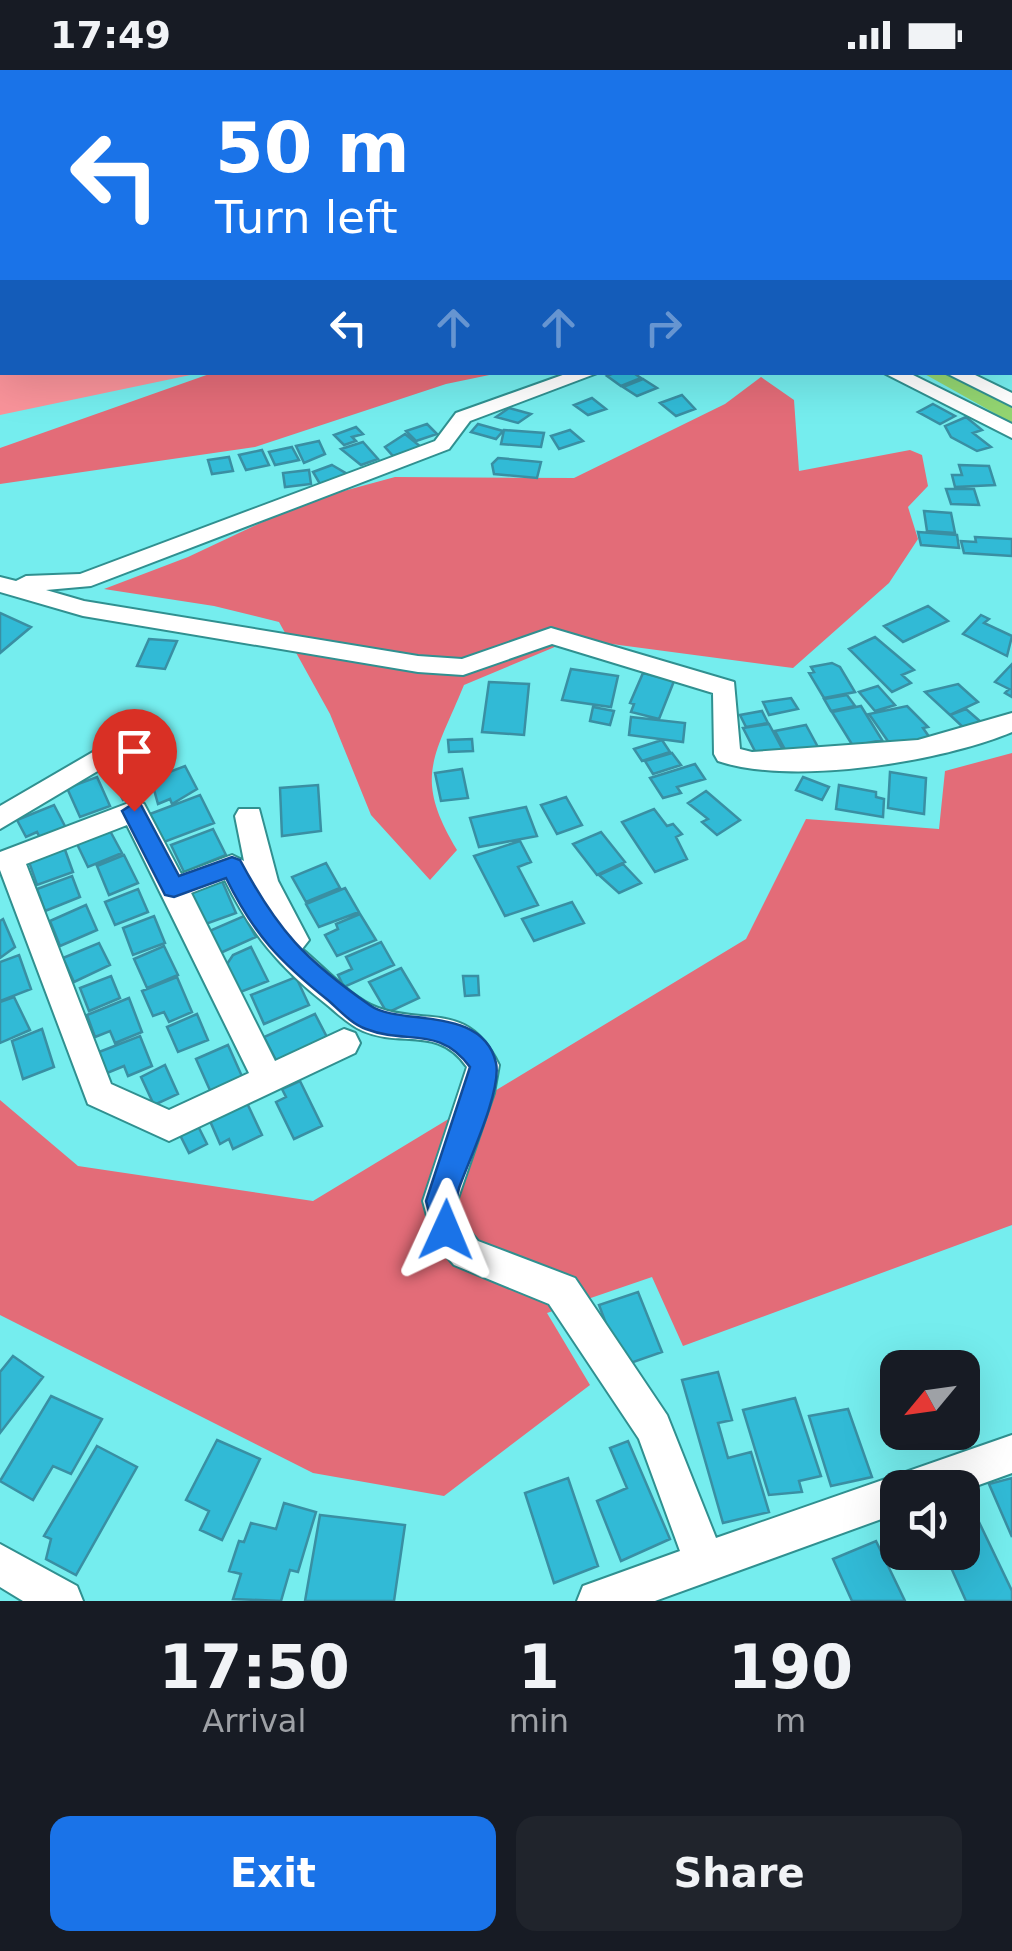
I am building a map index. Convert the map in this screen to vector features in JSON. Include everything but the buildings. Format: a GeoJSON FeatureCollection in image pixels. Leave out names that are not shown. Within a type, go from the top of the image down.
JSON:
{"type":"FeatureCollection","features":[{"type":"Feature","properties":{"kind":"street"},"geometry":{"type":"LineString","coordinates":[[0,580],[36,585],[83,581],[442,445],[462,417],[583,375]]}},
{"type":"Feature","properties":{"kind":"street"},"geometry":{"type":"LineString","coordinates":[[897,375],[1012,432]]}},
{"type":"Feature","properties":{"kind":"street"},"geometry":{"type":"LineString","coordinates":[[922,388],[953,375]]}},
{"type":"Feature","properties":{"kind":"street"},"geometry":{"type":"LineString","coordinates":[[962,375],[1012,400]]}},
{"type":"Feature","properties":{"kind":"street"},"geometry":{"type":"LineString","coordinates":[[0,580],[83,608],[418,664],[463,666],[551,636],[724,688],[727,754],[751,762],[935,746],[985,735],[1012,722]]}},
{"type":"Feature","properties":{"kind":"street"},"geometry":{"type":"LineString","coordinates":[[0,820],[129,740]]}},
{"type":"Feature","properties":{"kind":"street"},"geometry":{"type":"LineString","coordinates":[[268,1079],[134,811],[5,848],[99,1094],[168,1126],[268,1079],[344,1043]]}},
{"type":"Feature","properties":{"kind":"street"},"geometry":{"type":"LineString","coordinates":[[249,816],[253,854],[264,886],[320,982]]}},
{"type":"Feature","properties":{"kind":"street"},"geometry":{"type":"LineString","coordinates":[[174,888],[232,866],[266,927],[285,952],[370,1020],[431,1027],[466,1041],[484,1065],[478,1094],[440,1201],[446,1230],[466,1253],[562,1291],[654,1428],[704,1560]]}},
{"type":"Feature","properties":{"kind":"street"},"geometry":{"type":"LineString","coordinates":[[966,1470],[1012,1454]]}},
{"type":"Feature","properties":{"kind":"street"},"geometry":{"type":"LineString","coordinates":[[598,1601],[880,1500]]}},
{"type":"Feature","properties":{"kind":"street"},"geometry":{"type":"LineString","coordinates":[[0,1564],[62,1601]]}},
{"type":"Feature","properties":{"kind":"shaded area"},"geometry":{"type":"Polygon","coordinates":[[[0,375],[190,375],[0,415],[0,375]]]}},
{"type":"Feature","properties":{"kind":"shaded area"},"geometry":{"type":"Polygon","coordinates":[[[207,375],[489,375],[446,384],[255,447],[0,484],[0,448],[207,375]]]}},
{"type":"Feature","properties":{"kind":"shaded area"},"geometry":{"type":"Polygon","coordinates":[[[761,377],[794,400],[799,471],[910,450],[922,455],[928,486],[908,507],[918,539],[889,583],[793,668],[574,639],[464,685],[437,750],[432,785],[443,825],[457,850],[430,880],[371,815],[330,714],[279,622],[214,606],[104,589],[188,557],[307,501],[395,477],[574,478],[725,404],[761,377]]]}},
{"type":"Feature","properties":{"kind":"shaded area"},"geometry":{"type":"Polygon","coordinates":[[[1012,753],[1012,1225],[683,1346],[652,1277],[547,1313],[590,1385],[444,1496],[313,1473],[0,1315],[0,1100],[78,1166],[313,1201],[746,939],[806,819],[939,829],[945,771],[1012,753]]]}},
{"type":"Feature","properties":{"kind":"waterway"},"geometry":{"type":"LineString","coordinates":[[940,375],[1012,414]]}},
{"type":"Feature","properties":{"kind":"route"},"geometry":{"type":"LineString","coordinates":[[134,811],[174,888],[232,866],[256,915],[285,952],[320,982],[370,1020],[431,1027],[466,1041],[484,1065],[478,1094],[440,1201],[446,1230]]}}]}
